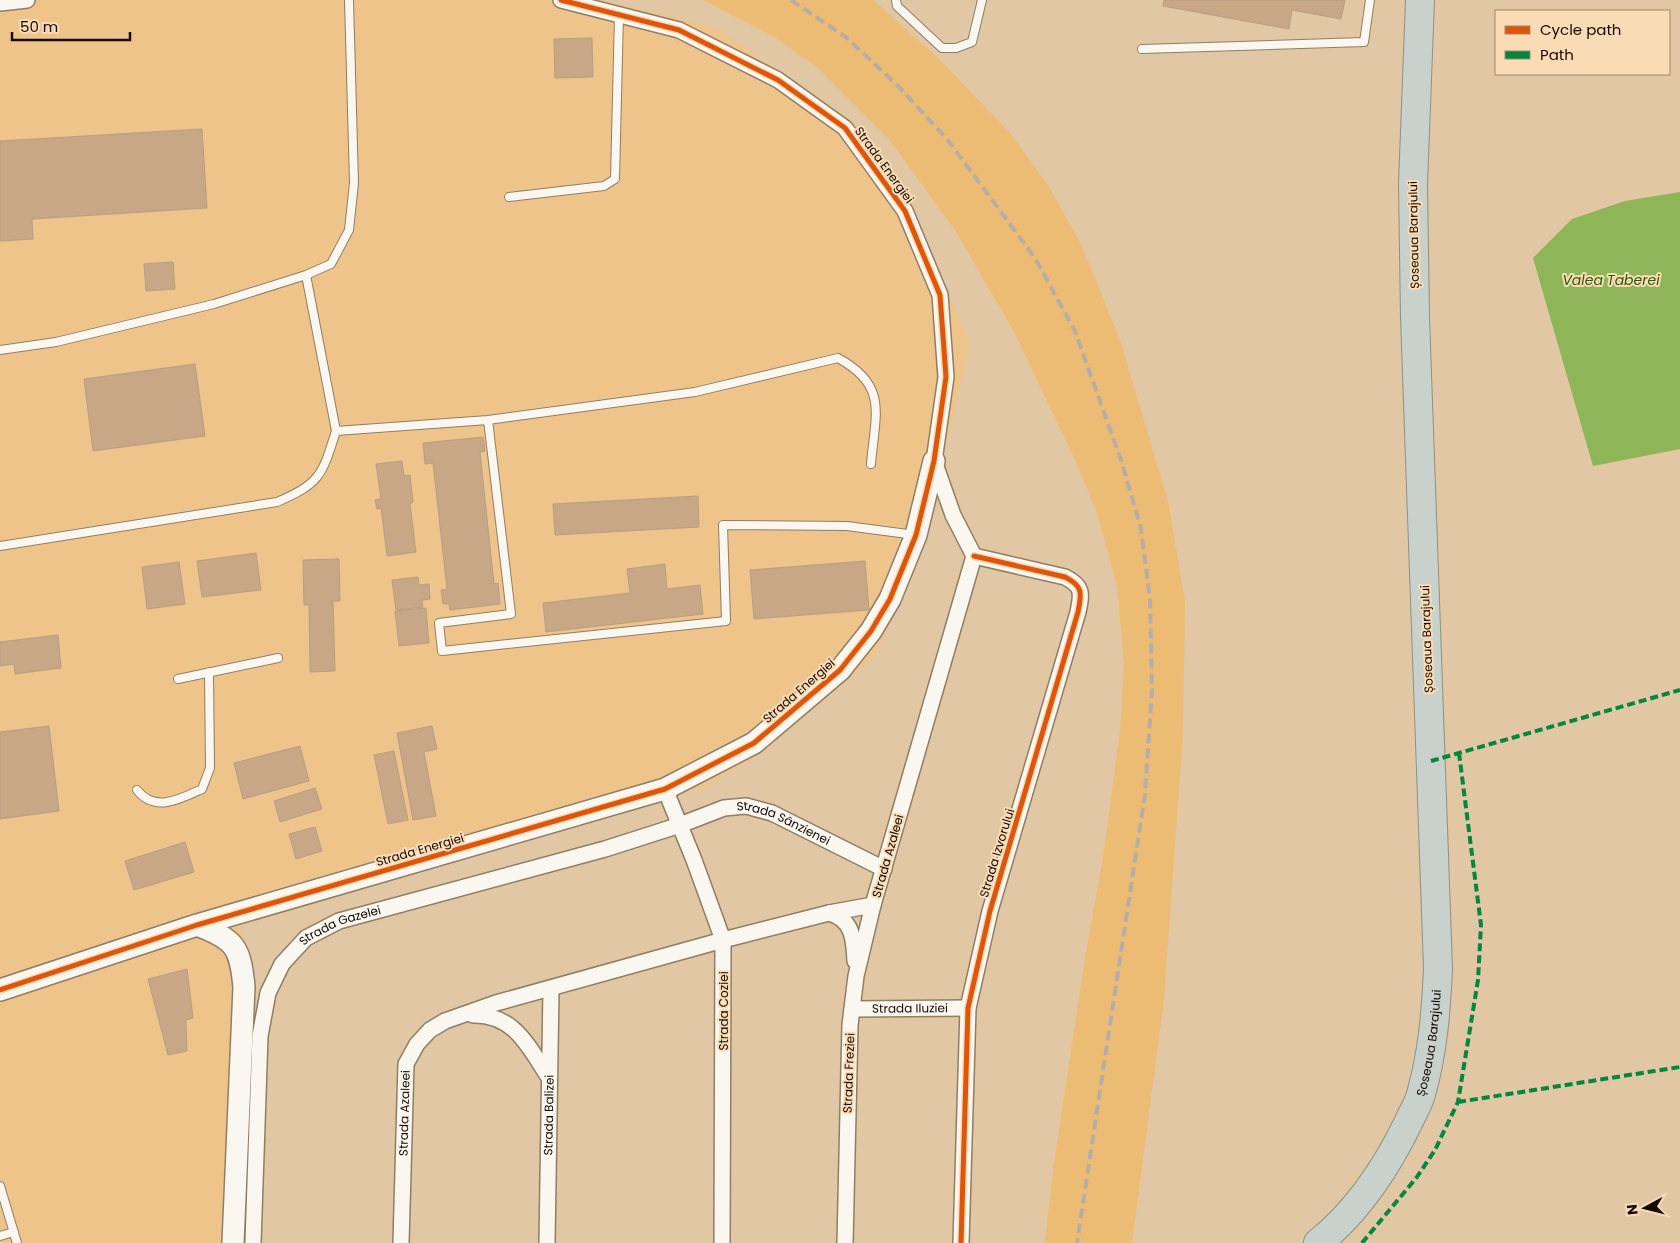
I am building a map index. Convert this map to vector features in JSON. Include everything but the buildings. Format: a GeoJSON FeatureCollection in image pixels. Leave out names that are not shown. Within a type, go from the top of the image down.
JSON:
{"type":"FeatureCollection","features":[{"type":"Feature","properties":{"kind":"highway","name":"Șoseaua Barajului"},"geometry":{"type":"LineString","coordinates":[[1318,1243],[1331,1233],[1363,1198],[1396,1149],[1421,1095],[1435,1031],[1438,969],[1415,317],[1413,184],[1420,0]]}},
{"type":"Feature","properties":{"kind":"street"},"geometry":{"type":"LineString","coordinates":[[0,3],[27,0]]}},
{"type":"Feature","properties":{"kind":"street","name":"Strada Energiei"},"geometry":{"type":"LineString","coordinates":[[0,990],[197,925],[665,789],[754,743],[840,670],[870,631],[890,599],[916,535],[934,461],[946,376],[940,295],[904,210],[845,128],[778,80],[679,30],[561,0]]}},
{"type":"Feature","properties":{"kind":"street"},"geometry":{"type":"LineString","coordinates":[[934,461],[953,515],[974,556]]}},
{"type":"Feature","properties":{"kind":"street","name":"Strada Azaleei"},"geometry":{"type":"LineString","coordinates":[[401,1243],[406,1064],[417,1044],[430,1030],[445,1021],[496,1003],[723,940],[829,913],[873,905],[974,556]]}},
{"type":"Feature","properties":{"kind":"street","name":"Strada Izvorului"},"geometry":{"type":"LineString","coordinates":[[961,1243],[968,1008],[990,912],[1078,612],[1081,591],[1076,582],[1064,577],[974,556]]}},
{"type":"Feature","properties":{"kind":"street","name":"Strada Coziei"},"geometry":{"type":"LineString","coordinates":[[665,789],[723,940],[722,1243]]}},
{"type":"Feature","properties":{"kind":"street","name":"Strada Sânzienei"},"geometry":{"type":"LineString","coordinates":[[680,825],[724,808],[758,807],[884,869]]}},
{"type":"Feature","properties":{"kind":"street","name":"Strada Gazelei"},"geometry":{"type":"LineString","coordinates":[[253,1243],[260,1036],[268,993],[282,964],[306,938],[339,921],[605,849],[680,825]]}},
{"type":"Feature","properties":{"kind":"street","name":"Strada Freziei"},"geometry":{"type":"LineString","coordinates":[[845,1243],[852,1009],[856,976],[873,905]]}},
{"type":"Feature","properties":{"kind":"street"},"geometry":{"type":"LineString","coordinates":[[829,913],[837,915],[848,925],[854,946],[856,976]]}},
{"type":"Feature","properties":{"kind":"street"},"geometry":{"type":"LineString","coordinates":[[197,925],[222,936],[236,948],[242,965],[244,987],[234,1243]]}},
{"type":"Feature","properties":{"kind":"street","name":"Strada Balizei"},"geometry":{"type":"LineString","coordinates":[[547,1243],[548,1076],[551,989]]}},
{"type":"Feature","properties":{"kind":"street","name":"Strada Iluziei"},"geometry":{"type":"LineString","coordinates":[[852,1009],[968,1008]]}},
{"type":"Feature","properties":{"kind":"street","name":"Strada Azaleei"},"geometry":{"type":"LineString","coordinates":[[465,1015],[484,1015],[499,1018],[521,1035],[548,1076]]}},
{"type":"Feature","properties":{"kind":"lane"},"geometry":{"type":"LineString","coordinates":[[0,350],[56,342],[214,304],[306,275],[331,264],[349,230],[354,183],[349,0]]}},
{"type":"Feature","properties":{"kind":"lane"},"geometry":{"type":"LineString","coordinates":[[896,0],[897,6],[942,48],[956,48],[972,42],[982,0]]}},
{"type":"Feature","properties":{"kind":"lane"},"geometry":{"type":"LineString","coordinates":[[1142,49],[1364,42],[1370,0]]}},
{"type":"Feature","properties":{"kind":"lane"},"geometry":{"type":"LineString","coordinates":[[509,197],[604,186],[615,179],[619,15]]}},
{"type":"Feature","properties":{"kind":"lane"},"geometry":{"type":"LineString","coordinates":[[0,546],[277,502],[302,491],[323,472],[336,431],[306,275]]}},
{"type":"Feature","properties":{"kind":"lane"},"geometry":{"type":"LineString","coordinates":[[336,431],[488,420],[695,392],[838,358],[854,367],[864,376],[876,398],[871,464]]}},
{"type":"Feature","properties":{"kind":"lane"},"geometry":{"type":"LineString","coordinates":[[488,420],[511,614],[439,623],[442,651],[726,621],[723,525],[847,526],[916,535]]}},
{"type":"Feature","properties":{"kind":"lane"},"geometry":{"type":"LineString","coordinates":[[178,679],[278,658]]}},
{"type":"Feature","properties":{"kind":"lane"},"geometry":{"type":"LineString","coordinates":[[137,790],[144,800],[156,804],[178,799],[202,789],[210,768],[209,672]]}},
{"type":"Feature","properties":{"kind":"lane"},"geometry":{"type":"LineString","coordinates":[[0,1186],[17,1243]]}},
{"type":"Feature","properties":{"kind":"lane"},"geometry":{"type":"LineString","coordinates":[[0,1236],[14,1232]]}},
{"type":"Feature","properties":{"kind":"shaded area"},"geometry":{"type":"Polygon","coordinates":[[[0,0],[598,0],[715,27],[844,116],[909,205],[970,343],[916,571],[874,657],[762,753],[709,785],[242,926],[230,1243],[0,1243],[0,0]]]}},
{"type":"Feature","properties":{"kind":"shaded area"},"geometry":{"type":"Polygon","coordinates":[[[703,0],[873,0],[937,57],[1011,134],[1048,185],[1081,244],[1120,340],[1168,501],[1185,601],[1183,732],[1164,1000],[1132,1243],[1045,1243],[1053,1170],[1085,958],[1103,857],[1120,731],[1124,664],[1117,585],[1097,513],[1077,464],[1014,332],[955,230],[888,138],[818,68],[774,37],[703,0]]]}},
{"type":"Feature","properties":{"kind":"water","name":"Valea Taberei"},"geometry":{"type":"Polygon","coordinates":[[[1680,192],[1680,449],[1593,466],[1533,258],[1572,219],[1625,201],[1680,192]]]}},
{"type":"Feature","properties":{"kind":"railway"},"geometry":{"type":"LineString","coordinates":[[791,0],[847,38],[899,87],[947,139],[1035,258],[1075,331],[1122,463],[1141,529],[1150,599],[1152,689],[1145,794],[1077,1243]]}},
{"type":"Feature","properties":{"kind":"marked path"},"geometry":{"type":"LineString","coordinates":[[1431,761],[1680,690]]}},
{"type":"Feature","properties":{"kind":"marked path"},"geometry":{"type":"LineString","coordinates":[[1362,1243],[1417,1177],[1435,1150],[1458,1102],[1478,980],[1481,925],[1459,753]]}},
{"type":"Feature","properties":{"kind":"marked path"},"geometry":{"type":"LineString","coordinates":[[1458,1102],[1680,1067]]}},
{"type":"Feature","properties":{"kind":"cycle path"},"geometry":{"type":"LineString","coordinates":[[0,990],[197,925],[665,789],[754,743],[840,670],[871,631],[890,599],[916,535],[934,461],[946,377],[940,295],[905,211],[845,128],[778,80],[679,30],[561,0]]}},
{"type":"Feature","properties":{"kind":"cycle path"},"geometry":{"type":"LineString","coordinates":[[961,1243],[968,1008],[990,911],[1080,600],[1078,587],[1065,577],[974,556]]}}]}
